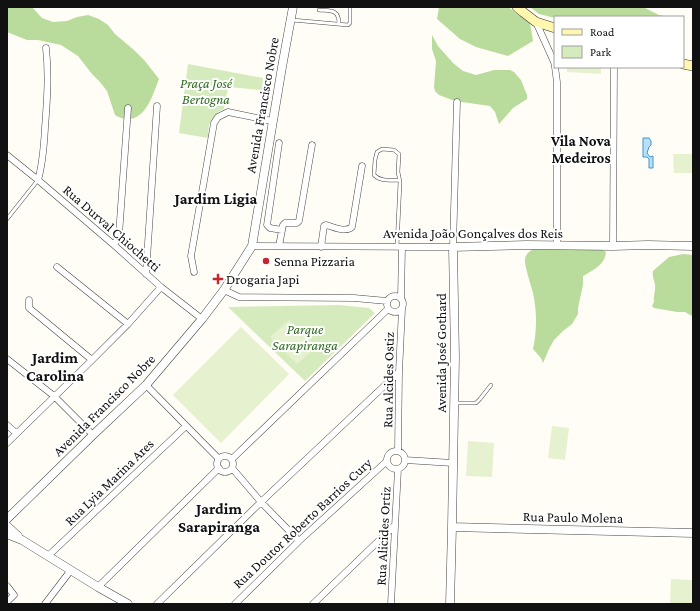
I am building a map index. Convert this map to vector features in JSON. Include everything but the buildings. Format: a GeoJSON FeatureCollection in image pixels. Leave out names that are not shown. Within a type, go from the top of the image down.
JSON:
{"type":"FeatureCollection","features":[{"type":"Feature","properties":{"kind":"main road"},"geometry":{"type":"LineString","coordinates":[[518,7],[536,22],[554,28]]}},
{"type":"Feature","properties":{"kind":"street","name":"Avenida Francisco Nobre"},"geometry":{"type":"LineString","coordinates":[[7,519],[146,385],[202,319],[224,290],[252,246],[272,121],[293,7]]}},
{"type":"Feature","properties":{"kind":"street"},"geometry":{"type":"LineString","coordinates":[[536,22],[554,62]]}},
{"type":"Feature","properties":{"kind":"street"},"geometry":{"type":"LineString","coordinates":[[38,180],[44,148],[48,93],[48,64],[46,48]]}},
{"type":"Feature","properties":{"kind":"street"},"geometry":{"type":"LineString","coordinates":[[555,68],[557,82],[557,245]]}},
{"type":"Feature","properties":{"kind":"street"},"geometry":{"type":"LineString","coordinates":[[613,246],[614,68]]}},
{"type":"Feature","properties":{"kind":"street","name":"Avenida José Gothard"},"geometry":{"type":"LineString","coordinates":[[450,604],[455,357],[453,247],[457,102]]}},
{"type":"Feature","properties":{"kind":"street"},"geometry":{"type":"LineString","coordinates":[[146,274],[157,106]]}},
{"type":"Feature","properties":{"kind":"street"},"geometry":{"type":"LineString","coordinates":[[114,245],[119,235],[128,108]]}},
{"type":"Feature","properties":{"kind":"street"},"geometry":{"type":"LineString","coordinates":[[194,272],[191,256],[214,123],[218,117],[228,112],[272,121]]}},
{"type":"Feature","properties":{"kind":"street"},"geometry":{"type":"LineString","coordinates":[[279,143],[267,225],[270,228],[282,230]]}},
{"type":"Feature","properties":{"kind":"street"},"geometry":{"type":"LineString","coordinates":[[279,246],[283,225],[286,223],[297,223],[299,220],[312,145]]}},
{"type":"Feature","properties":{"kind":"street","name":"Rua Durval Chiochetti"},"geometry":{"type":"LineString","coordinates":[[7,155],[114,245],[161,287],[202,319]]}},
{"type":"Feature","properties":{"kind":"street"},"geometry":{"type":"LineString","coordinates":[[321,247],[324,226],[326,225],[346,230],[352,227],[362,166]]}},
{"type":"Feature","properties":{"kind":"street","name":"Avenida João Gonçalves dos Reis"},"geometry":{"type":"LineString","coordinates":[[252,246],[693,246]]}},
{"type":"Feature","properties":{"kind":"street"},"geometry":{"type":"LineString","coordinates":[[400,247],[401,299],[403,304],[400,311],[392,312],[388,309],[386,304],[391,297],[393,296],[401,299]]}},
{"type":"Feature","properties":{"kind":"street"},"geometry":{"type":"LineString","coordinates":[[57,267],[128,324]]}},
{"type":"Feature","properties":{"kind":"street"},"geometry":{"type":"LineString","coordinates":[[7,443],[128,324],[161,287]]}},
{"type":"Feature","properties":{"kind":"street"},"geometry":{"type":"LineString","coordinates":[[224,290],[239,297],[354,298],[387,301]]}},
{"type":"Feature","properties":{"kind":"street"},"geometry":{"type":"LineString","coordinates":[[29,300],[28,308],[92,360]]}},
{"type":"Feature","properties":{"kind":"street"},"geometry":{"type":"LineString","coordinates":[[232,459],[388,309]]}},
{"type":"Feature","properties":{"kind":"street","name":"Rua Alcides Ostiz"},"geometry":{"type":"LineString","coordinates":[[398,451],[399,372],[402,309]]}},
{"type":"Feature","properties":{"kind":"street"},"geometry":{"type":"LineString","coordinates":[[7,359],[54,396],[93,435]]}},
{"type":"Feature","properties":{"kind":"street"},"geometry":{"type":"LineString","coordinates":[[157,604],[399,372]]}},
{"type":"Feature","properties":{"kind":"street"},"geometry":{"type":"LineString","coordinates":[[146,385],[219,459]]}},
{"type":"Feature","properties":{"kind":"street"},"geometry":{"type":"LineString","coordinates":[[7,425],[16,433]]}},
{"type":"Feature","properties":{"kind":"street","name":"Rua Lyia Marina Ares"},"geometry":{"type":"LineString","coordinates":[[48,556],[186,426]]}},
{"type":"Feature","properties":{"kind":"street"},"geometry":{"type":"LineString","coordinates":[[398,451],[403,454],[405,460],[403,466],[398,469],[392,468],[388,464],[387,458],[390,453],[398,451]]}},
{"type":"Feature","properties":{"kind":"street"},"geometry":{"type":"LineString","coordinates":[[226,456],[232,459],[232,468],[226,472],[223,472],[217,464],[221,457],[226,456]]}},
{"type":"Feature","properties":{"kind":"street"},"geometry":{"type":"LineString","coordinates":[[405,460],[453,463]]}},
{"type":"Feature","properties":{"kind":"street","name":"Rua Doutor Roberto Barrios Cury"},"geometry":{"type":"LineString","coordinates":[[235,604],[299,541],[387,461]]}},
{"type":"Feature","properties":{"kind":"street"},"geometry":{"type":"LineString","coordinates":[[98,587],[219,468]]}},
{"type":"Feature","properties":{"kind":"street"},"geometry":{"type":"LineString","coordinates":[[232,468],[299,541]]}},
{"type":"Feature","properties":{"kind":"street","name":"Rua Alicides Ortiz"},"geometry":{"type":"LineString","coordinates":[[391,604],[398,469]]}},
{"type":"Feature","properties":{"kind":"street"},"geometry":{"type":"LineString","coordinates":[[313,604],[395,525]]}},
{"type":"Feature","properties":{"kind":"street"},"geometry":{"type":"LineString","coordinates":[[7,526],[22,540]]}},
{"type":"Feature","properties":{"kind":"street","name":"Rua Paulo Molena"},"geometry":{"type":"LineString","coordinates":[[452,527],[693,533]]}},
{"type":"Feature","properties":{"kind":"street"},"geometry":{"type":"LineString","coordinates":[[7,534],[22,540],[128,604]]}},
{"type":"Feature","properties":{"kind":"street"},"geometry":{"type":"LineString","coordinates":[[45,604],[71,570]]}},
{"type":"Feature","properties":{"kind":"street"},"geometry":{"type":"LineString","coordinates":[[7,586],[14,595],[7,602]]}},
{"type":"Feature","properties":{"kind":"lane"},"geometry":{"type":"LineString","coordinates":[[290,20],[348,24],[350,23],[350,7]]}},
{"type":"Feature","properties":{"kind":"lane"},"geometry":{"type":"LineString","coordinates":[[319,10],[333,11],[339,16],[339,24]]}},
{"type":"Feature","properties":{"kind":"lane"},"geometry":{"type":"LineString","coordinates":[[399,180],[382,180],[374,174],[374,160],[377,152],[382,149],[394,150],[399,154],[400,247]]}},
{"type":"Feature","properties":{"kind":"lane"},"geometry":{"type":"LineString","coordinates":[[7,219],[38,180]]}},
{"type":"Feature","properties":{"kind":"lane"},"geometry":{"type":"LineString","coordinates":[[454,403],[476,403],[491,385]]}},
{"type":"Feature","properties":{"kind":"green space"},"geometry":{"type":"Polygon","coordinates":[[[7,7],[32,7],[42,18],[53,22],[67,21],[88,15],[99,19],[108,25],[115,34],[145,61],[159,79],[151,99],[144,111],[134,118],[127,119],[115,115],[107,91],[78,56],[61,45],[38,40],[27,40],[7,32],[7,7]]]}},
{"type":"Feature","properties":{"kind":"green space"},"geometry":{"type":"Polygon","coordinates":[[[439,7],[508,7],[530,23],[533,41],[508,56],[476,47],[460,39],[437,19],[439,7]]]}},
{"type":"Feature","properties":{"kind":"green space"},"geometry":{"type":"Polygon","coordinates":[[[530,7],[643,7],[659,15],[665,16],[554,16],[554,18],[539,14],[530,7]]]}},
{"type":"Feature","properties":{"kind":"green space"},"geometry":{"type":"Polygon","coordinates":[[[432,35],[438,46],[453,63],[463,71],[476,75],[494,70],[510,70],[514,72],[521,80],[527,95],[527,99],[513,108],[499,124],[495,112],[490,106],[455,101],[439,95],[435,91],[434,87],[436,61],[432,49],[432,35]]]}},
{"type":"Feature","properties":{"kind":"green space","name":"Praça José Bertogna"},"geometry":{"type":"Polygon","coordinates":[[[188,64],[263,78],[262,90],[228,87],[224,109],[218,112],[209,124],[208,138],[179,133],[188,64]]]}},
{"type":"Feature","properties":{"kind":"green space"},"geometry":{"type":"Polygon","coordinates":[[[567,68],[601,68],[601,74],[567,72],[567,68]]]}},
{"type":"Feature","properties":{"kind":"green space"},"geometry":{"type":"Polygon","coordinates":[[[673,154],[693,154],[693,173],[674,173],[673,154]]]}},
{"type":"Feature","properties":{"kind":"green space"},"geometry":{"type":"Polygon","coordinates":[[[535,248],[601,249],[606,252],[601,264],[583,276],[578,314],[572,324],[554,340],[543,363],[541,358],[533,349],[536,328],[535,307],[525,262],[527,254],[535,248]]]}},
{"type":"Feature","properties":{"kind":"green space"},"geometry":{"type":"Polygon","coordinates":[[[683,254],[693,255],[693,316],[685,312],[654,308],[652,306],[654,302],[655,287],[653,271],[669,257],[683,254]]]}},
{"type":"Feature","properties":{"kind":"green space","name":"Parque Sarapiranga"},"geometry":{"type":"Polygon","coordinates":[[[339,305],[369,308],[375,313],[305,381],[228,307],[339,305]]]}},
{"type":"Feature","properties":{"kind":"green space"},"geometry":{"type":"Polygon","coordinates":[[[289,320],[316,347],[297,364],[270,337],[289,320]]]}},
{"type":"Feature","properties":{"kind":"green space"},"geometry":{"type":"Polygon","coordinates":[[[241,327],[289,374],[221,443],[173,395],[241,327]]]}},
{"type":"Feature","properties":{"kind":"green space"},"geometry":{"type":"Polygon","coordinates":[[[552,426],[569,428],[565,460],[548,458],[552,426]]]}},
{"type":"Feature","properties":{"kind":"green space"},"geometry":{"type":"Polygon","coordinates":[[[468,441],[494,443],[492,477],[466,476],[468,441]]]}},
{"type":"Feature","properties":{"kind":"green space"},"geometry":{"type":"Polygon","coordinates":[[[671,579],[693,580],[693,604],[670,604],[671,579]]]}},
{"type":"Feature","properties":{"kind":"water"},"geometry":{"type":"Polygon","coordinates":[[[643,138],[649,138],[651,141],[651,145],[647,153],[650,157],[653,156],[653,168],[649,168],[649,159],[647,157],[643,157],[643,138]]]}},
{"type":"Feature","properties":{"kind":"place","name":"Senna Pizzaria"},"geometry":{"type":"Point","coordinates":[266,261]}},
{"type":"Feature","properties":{"kind":"place","name":"Drogaria Japi"},"geometry":{"type":"Point","coordinates":[218,279]}},
{"type":"Feature","properties":{"kind":"district","name":"Vila Nova Medeiros"},"geometry":{"type":"Point","coordinates":[581,150]}},
{"type":"Feature","properties":{"kind":"district","name":"Jardim Ligia"},"geometry":{"type":"Point","coordinates":[216,198]}},
{"type":"Feature","properties":{"kind":"district","name":"Jardim Carolina"},"geometry":{"type":"Point","coordinates":[55,366]}},
{"type":"Feature","properties":{"kind":"district","name":"Jardim Sarapiranga"},"geometry":{"type":"Point","coordinates":[219,517]}}]}
